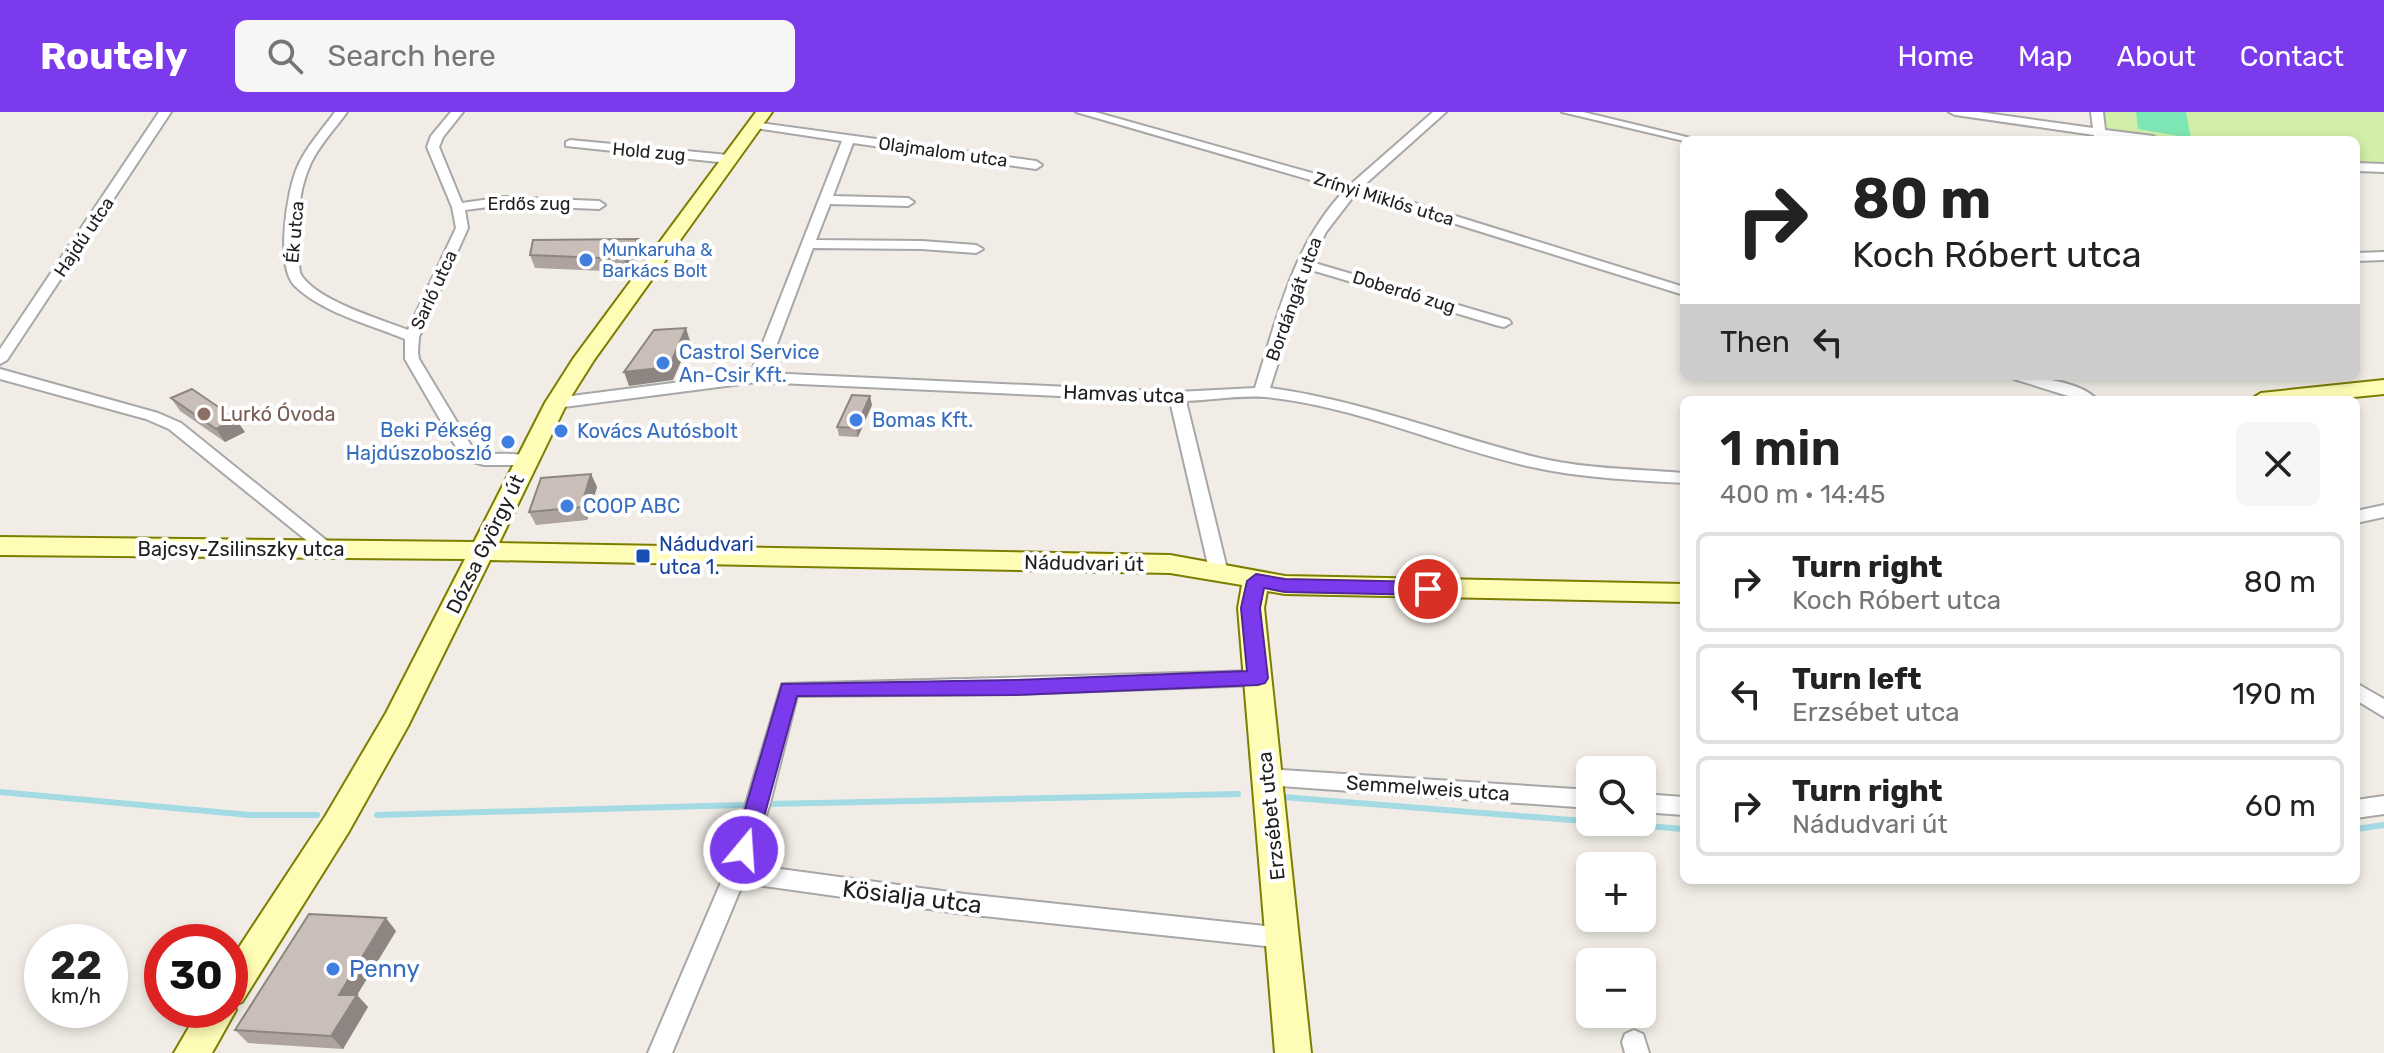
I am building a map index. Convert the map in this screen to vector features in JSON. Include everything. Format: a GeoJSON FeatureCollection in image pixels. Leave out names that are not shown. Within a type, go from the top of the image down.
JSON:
{"type":"FeatureCollection","features":[{"type":"Feature","properties":{"kind":"main road","name":"Dózsa György út"},"geometry":{"type":"LineString","coordinates":[[248,963],[337,824],[398,718],[556,403],[758,119]]}},
{"type":"Feature","properties":{"kind":"main road"},"geometry":{"type":"LineString","coordinates":[[2299,396],[2384,387]]}},
{"type":"Feature","properties":{"kind":"main road","name":"Bajcsy-Zsilinszky utca"},"geometry":{"type":"LineString","coordinates":[[0,546],[327,548],[481,554]]}},
{"type":"Feature","properties":{"kind":"main road","name":"Nádudvari út"},"geometry":{"type":"LineString","coordinates":[[481,554],[1170,564],[1218,569],[1256,581],[1301,586],[1680,593]]}},
{"type":"Feature","properties":{"kind":"main road","name":"Erzsébet utca"},"geometry":{"type":"LineString","coordinates":[[1256,581],[1251,608],[1293,1053]]}},
{"type":"Feature","properties":{"kind":"main road"},"geometry":{"type":"LineString","coordinates":[[192,1053],[208,1028]]}},
{"type":"Feature","properties":{"kind":"street","name":"Hajdú utca"},"geometry":{"type":"LineString","coordinates":[[0,360],[165,112]]}},
{"type":"Feature","properties":{"kind":"street","name":"Ék utca"},"geometry":{"type":"LineString","coordinates":[[341,112],[301,173],[290,251],[291,272],[297,281],[317,296],[412,337]]}},
{"type":"Feature","properties":{"kind":"street","name":"Sarló utca"},"geometry":{"type":"LineString","coordinates":[[457,112],[437,136],[433,147],[458,207],[462,228],[412,337],[412,359],[469,455],[484,460],[527,461]]}},
{"type":"Feature","properties":{"kind":"street","name":"Zrínyi Miklós utca"},"geometry":{"type":"LineString","coordinates":[[1082,112],[1353,188],[1680,290]]}},
{"type":"Feature","properties":{"kind":"street","name":"Bordángát utca"},"geometry":{"type":"LineString","coordinates":[[1261,392],[1304,264],[1319,232],[1353,188],[1440,112]]}},
{"type":"Feature","properties":{"kind":"street"},"geometry":{"type":"LineString","coordinates":[[1568,112],[1680,137]]}},
{"type":"Feature","properties":{"kind":"street"},"geometry":{"type":"LineString","coordinates":[[1955,112],[2100,136],[2097,112]]}},
{"type":"Feature","properties":{"kind":"street","name":"Olajmalom utca"},"geometry":{"type":"LineString","coordinates":[[758,119],[849,138],[1036,165]]}},
{"type":"Feature","properties":{"kind":"street"},"geometry":{"type":"LineString","coordinates":[[757,377],[849,138]]}},
{"type":"Feature","properties":{"kind":"street","name":"Hold zug"},"geometry":{"type":"LineString","coordinates":[[570,144],[728,159]]}},
{"type":"Feature","properties":{"kind":"street"},"geometry":{"type":"LineString","coordinates":[[2360,167],[2384,168]]}},
{"type":"Feature","properties":{"kind":"street"},"geometry":{"type":"LineString","coordinates":[[825,200],[908,202]]}},
{"type":"Feature","properties":{"kind":"street","name":"Erdős zug"},"geometry":{"type":"LineString","coordinates":[[458,207],[504,201],[599,205]]}},
{"type":"Feature","properties":{"kind":"street"},"geometry":{"type":"LineString","coordinates":[[809,244],[976,249]]}},
{"type":"Feature","properties":{"kind":"street"},"geometry":{"type":"LineString","coordinates":[[2360,257],[2384,256]]}},
{"type":"Feature","properties":{"kind":"street","name":"Doberdó zug"},"geometry":{"type":"LineString","coordinates":[[1304,264],[1504,323]]}},
{"type":"Feature","properties":{"kind":"street"},"geometry":{"type":"LineString","coordinates":[[0,374],[152,416],[175,426],[327,548]]}},
{"type":"Feature","properties":{"kind":"street","name":"Hamvas utca"},"geometry":{"type":"LineString","coordinates":[[556,403],[757,377],[1177,397],[1261,392],[1293,396],[1368,415],[1533,462],[1601,472],[1680,478]]}},
{"type":"Feature","properties":{"kind":"street"},"geometry":{"type":"LineString","coordinates":[[2031,380],[2081,396]]}},
{"type":"Feature","properties":{"kind":"street"},"geometry":{"type":"LineString","coordinates":[[1177,397],[1218,569]]}},
{"type":"Feature","properties":{"kind":"street"},"geometry":{"type":"LineString","coordinates":[[2360,516],[2384,511]]}},
{"type":"Feature","properties":{"kind":"street"},"geometry":{"type":"LineString","coordinates":[[660,1053],[736,873],[759,803],[789,689],[1014,687],[1258,678]]}},
{"type":"Feature","properties":{"kind":"street"},"geometry":{"type":"LineString","coordinates":[[2360,693],[2384,709]]}},
{"type":"Feature","properties":{"kind":"street","name":"Semmelweis utca"},"geometry":{"type":"LineString","coordinates":[[1267,777],[1576,798]]}},
{"type":"Feature","properties":{"kind":"street"},"geometry":{"type":"LineString","coordinates":[[1656,804],[1680,806]]}},
{"type":"Feature","properties":{"kind":"street"},"geometry":{"type":"LineString","coordinates":[[2360,808],[2384,805]]}},
{"type":"Feature","properties":{"kind":"street","name":"Kösialja utca"},"geometry":{"type":"LineString","coordinates":[[736,873],[965,904],[1283,938]]}},
{"type":"Feature","properties":{"kind":"green space"},"geometry":{"type":"Polygon","coordinates":[[[2096,112],[2384,112],[2384,164],[2360,164],[2360,136],[2141,136],[2101,131],[2096,112]]]}},
{"type":"Feature","properties":{"kind":"green space"},"geometry":{"type":"Polygon","coordinates":[[[2136,112],[2186,112],[2191,136],[2179,136],[2138,129],[2136,112]]]}},
{"type":"Feature","properties":{"kind":"building"},"geometry":{"type":"Polygon","coordinates":[[[638,239],[624,259],[530,255],[533,240],[638,239]]]}},
{"type":"Feature","properties":{"kind":"building"},"geometry":{"type":"Polygon","coordinates":[[[686,328],[669,367],[624,372],[654,330],[686,328]]]}},
{"type":"Feature","properties":{"kind":"building"},"geometry":{"type":"Polygon","coordinates":[[[192,389],[236,419],[216,429],[171,398],[192,389]]]}},
{"type":"Feature","properties":{"kind":"building"},"geometry":{"type":"Polygon","coordinates":[[[852,395],[870,396],[856,428],[837,427],[852,395]]]}},
{"type":"Feature","properties":{"kind":"building"},"geometry":{"type":"Polygon","coordinates":[[[591,474],[581,507],[529,512],[541,478],[591,474]]]}},
{"type":"Feature","properties":{"kind":"building","name":"Penny"},"geometry":{"type":"Polygon","coordinates":[[[309,914],[386,918],[339,995],[357,995],[331,1036],[235,1030],[248,1028],[248,1010],[309,914]]]}},
{"type":"Feature","properties":{"kind":"waterway"},"geometry":{"type":"LineString","coordinates":[[0,792],[250,815],[317,815]]}},
{"type":"Feature","properties":{"kind":"waterway"},"geometry":{"type":"LineString","coordinates":[[768,804],[1238,794]]}},
{"type":"Feature","properties":{"kind":"waterway"},"geometry":{"type":"LineString","coordinates":[[1283,797],[1680,829]]}},
{"type":"Feature","properties":{"kind":"waterway"},"geometry":{"type":"LineString","coordinates":[[377,815],[742,805]]}},
{"type":"Feature","properties":{"kind":"waterway"},"geometry":{"type":"LineString","coordinates":[[2360,828],[2384,825]]}},
{"type":"Feature","properties":{"kind":"place","name":"Munkaruha & Barkács Bolt"},"geometry":{"type":"Point","coordinates":[586,260]}},
{"type":"Feature","properties":{"kind":"place","name":"Castrol Service An-Csir Kft."},"geometry":{"type":"Point","coordinates":[663,363]}},
{"type":"Feature","properties":{"kind":"place","name":"Lurkó Óvoda"},"geometry":{"type":"Point","coordinates":[204,414]}},
{"type":"Feature","properties":{"kind":"place","name":"Bomas Kft."},"geometry":{"type":"Point","coordinates":[856,420]}},
{"type":"Feature","properties":{"kind":"place","name":"Kovács Autósbolt"},"geometry":{"type":"Point","coordinates":[561,431]}},
{"type":"Feature","properties":{"kind":"place","name":"Beki Pékség Hajdúszoboszló"},"geometry":{"type":"Point","coordinates":[508,442]}},
{"type":"Feature","properties":{"kind":"place","name":"COOP ABC"},"geometry":{"type":"Point","coordinates":[567,506]}},
{"type":"Feature","properties":{"kind":"place","name":"Nádudvari utca 1."},"geometry":{"type":"Point","coordinates":[643,556]}},
{"type":"Feature","properties":{"kind":"place","name":"Penny"},"geometry":{"type":"Point","coordinates":[333,969]}},
{"type":"Feature","properties":{"kind":"route"},"geometry":{"type":"LineString","coordinates":[[744,850],[789,689],[1150,684],[1258,678],[1251,608],[1256,581],[1285,585],[1428,589]]}}]}
